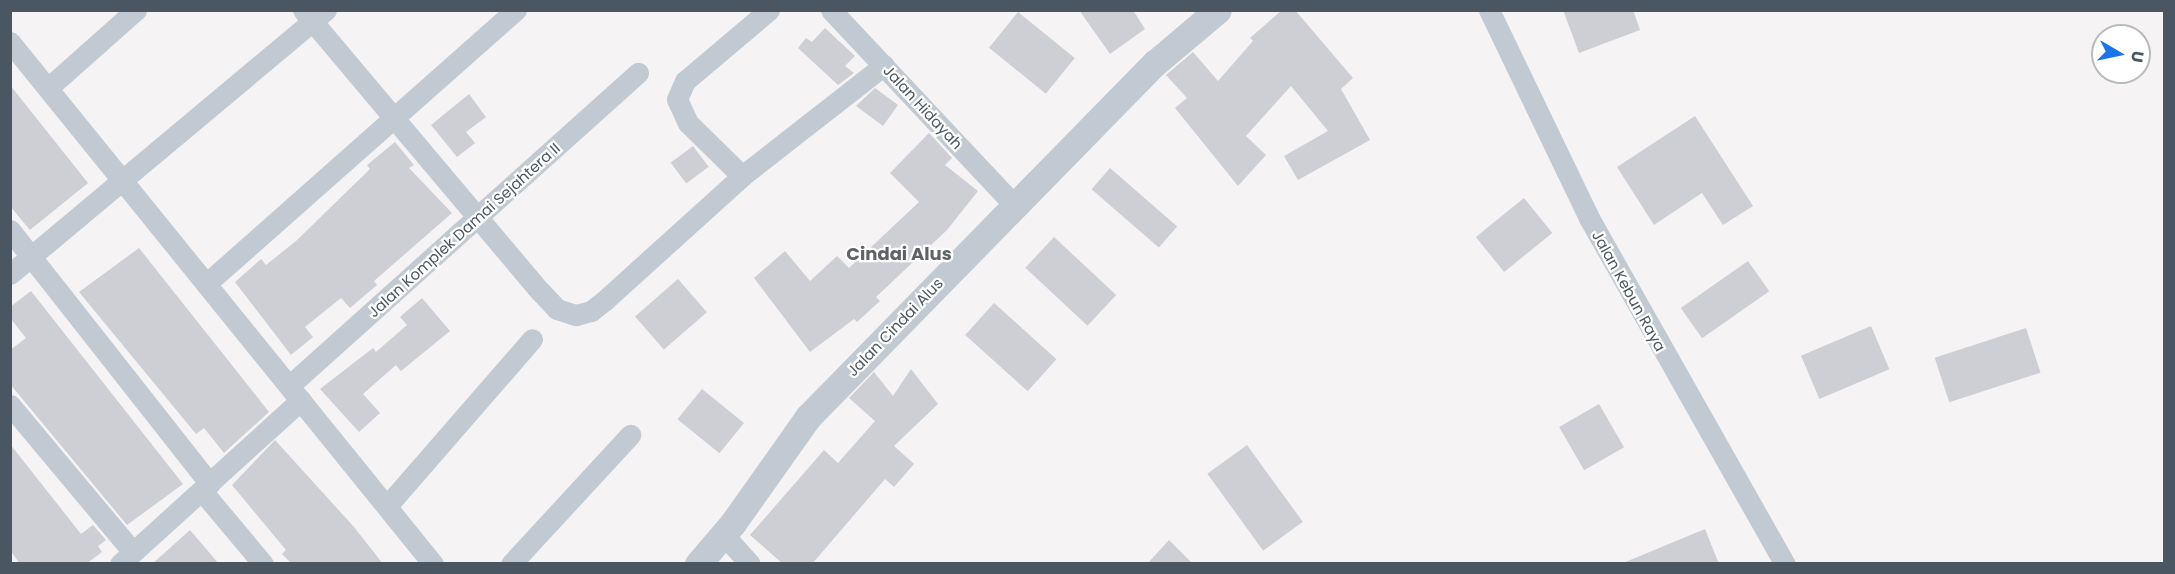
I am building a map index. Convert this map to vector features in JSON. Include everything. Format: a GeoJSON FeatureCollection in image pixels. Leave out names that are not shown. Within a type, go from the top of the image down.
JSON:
{"type":"FeatureCollection","features":[{"type":"Feature","properties":{"kind":"street"},"geometry":{"type":"LineString","coordinates":[[48,88],[136,10]]}},
{"type":"Feature","properties":{"kind":"street"},"geometry":{"type":"LineString","coordinates":[[206,284],[516,10]]}},
{"type":"Feature","properties":{"kind":"street"},"geometry":{"type":"LineString","coordinates":[[742,176],[688,123],[677,99],[685,81],[769,10]]}},
{"type":"Feature","properties":{"kind":"street","name":"Jalan Hidayah"},"geometry":{"type":"LineString","coordinates":[[831,10],[1014,205]]}},
{"type":"Feature","properties":{"kind":"street","name":"Jalan Cindai Alus"},"geometry":{"type":"LineString","coordinates":[[698,564],[723,534],[808,417],[1155,63],[1218,10]]}},
{"type":"Feature","properties":{"kind":"street","name":"Jalan Kebun Raya"},"geometry":{"type":"LineString","coordinates":[[1489,10],[1588,218],[1785,564]]}},
{"type":"Feature","properties":{"kind":"street"},"geometry":{"type":"LineString","coordinates":[[10,274],[124,183],[314,14],[395,117],[557,309],[576,315],[591,311],[605,300],[742,176],[884,65]]}},
{"type":"Feature","properties":{"kind":"street"},"geometry":{"type":"LineString","coordinates":[[10,42],[433,564]]}},
{"type":"Feature","properties":{"kind":"street","name":"Jalan Komplek Damai Sejahtera II"},"geometry":{"type":"LineString","coordinates":[[126,558],[206,487],[295,393],[480,216],[638,73]]}},
{"type":"Feature","properties":{"kind":"street"},"geometry":{"type":"LineString","coordinates":[[10,230],[263,564]]}},
{"type":"Feature","properties":{"kind":"street"},"geometry":{"type":"LineString","coordinates":[[387,506],[532,339]]}},
{"type":"Feature","properties":{"kind":"street"},"geometry":{"type":"LineString","coordinates":[[10,405],[126,558]]}},
{"type":"Feature","properties":{"kind":"street"},"geometry":{"type":"LineString","coordinates":[[511,564],[630,435]]}},
{"type":"Feature","properties":{"kind":"street"},"geometry":{"type":"LineString","coordinates":[[723,534],[750,564]]}},
{"type":"Feature","properties":{"kind":"building"},"geometry":{"type":"Polygon","coordinates":[[[1079,10],[1133,10],[1145,29],[1110,54],[1079,10]]]}},
{"type":"Feature","properties":{"kind":"building"},"geometry":{"type":"Polygon","coordinates":[[[1282,10],[1295,10],[1353,78],[1341,89],[1370,140],[1298,180],[1284,156],[1328,131],[1291,86],[1246,136],[1266,155],[1238,186],[1175,108],[1187,98],[1166,75],[1193,52],[1218,81],[1253,41],[1250,38],[1282,10]]]}},
{"type":"Feature","properties":{"kind":"building"},"geometry":{"type":"Polygon","coordinates":[[[1563,10],[1633,10],[1640,30],[1579,53],[1563,10]]]}},
{"type":"Feature","properties":{"kind":"building"},"geometry":{"type":"Polygon","coordinates":[[[1018,12],[1075,58],[1046,94],[989,48],[1018,12]]]}},
{"type":"Feature","properties":{"kind":"building"},"geometry":{"type":"Polygon","coordinates":[[[825,28],[855,56],[845,66],[854,73],[838,85],[798,48],[806,38],[812,42],[825,28]]]}},
{"type":"Feature","properties":{"kind":"building"},"geometry":{"type":"Polygon","coordinates":[[[10,85],[88,183],[30,230],[10,206],[10,85]]]}},
{"type":"Feature","properties":{"kind":"building"},"geometry":{"type":"Polygon","coordinates":[[[875,88],[898,105],[883,126],[856,106],[875,88]]]}},
{"type":"Feature","properties":{"kind":"building"},"geometry":{"type":"Polygon","coordinates":[[[469,94],[486,117],[466,132],[475,143],[457,157],[431,125],[469,94]]]}},
{"type":"Feature","properties":{"kind":"building"},"geometry":{"type":"Polygon","coordinates":[[[1695,116],[1753,206],[1723,225],[1702,193],[1654,225],[1617,167],[1695,116]]]}},
{"type":"Feature","properties":{"kind":"building"},"geometry":{"type":"Polygon","coordinates":[[[929,133],[952,158],[945,165],[978,191],[947,230],[876,297],[880,301],[857,322],[854,319],[810,352],[754,278],[785,251],[810,281],[837,256],[849,268],[919,202],[890,173],[929,133]]]}},
{"type":"Feature","properties":{"kind":"building"},"geometry":{"type":"Polygon","coordinates":[[[395,142],[414,165],[409,168],[452,213],[374,281],[377,285],[350,308],[341,298],[305,327],[313,337],[291,355],[235,282],[261,259],[266,265],[296,241],[370,169],[367,165],[395,142]]]}},
{"type":"Feature","properties":{"kind":"building"},"geometry":{"type":"Polygon","coordinates":[[[693,146],[709,167],[686,184],[671,163],[693,146]]]}},
{"type":"Feature","properties":{"kind":"building"},"geometry":{"type":"Polygon","coordinates":[[[1110,168],[1177,226],[1159,248],[1092,189],[1110,168]]]}},
{"type":"Feature","properties":{"kind":"building"},"geometry":{"type":"Polygon","coordinates":[[[1524,198],[1552,233],[1504,272],[1476,237],[1524,198]]]}},
{"type":"Feature","properties":{"kind":"building"},"geometry":{"type":"Polygon","coordinates":[[[1054,237],[1116,295],[1088,326],[1025,268],[1054,237]]]}},
{"type":"Feature","properties":{"kind":"building"},"geometry":{"type":"Polygon","coordinates":[[[139,248],[269,412],[224,453],[204,428],[196,434],[79,292],[139,248]]]}},
{"type":"Feature","properties":{"kind":"building"},"geometry":{"type":"Polygon","coordinates":[[[1748,261],[1769,291],[1702,338],[1681,308],[1748,261]]]}},
{"type":"Feature","properties":{"kind":"building"},"geometry":{"type":"Polygon","coordinates":[[[678,279],[707,312],[664,350],[635,316],[678,279]]]}},
{"type":"Feature","properties":{"kind":"building"},"geometry":{"type":"Polygon","coordinates":[[[31,291],[183,484],[127,525],[10,384],[10,350],[26,338],[10,318],[10,307],[31,291]]]}},
{"type":"Feature","properties":{"kind":"building"},"geometry":{"type":"Polygon","coordinates":[[[422,298],[450,331],[401,371],[396,365],[363,394],[380,413],[359,432],[320,389],[373,348],[376,352],[407,325],[400,317],[422,298]]]}},
{"type":"Feature","properties":{"kind":"building"},"geometry":{"type":"Polygon","coordinates":[[[994,303],[1056,359],[1028,391],[965,335],[994,303]]]}},
{"type":"Feature","properties":{"kind":"building"},"geometry":{"type":"Polygon","coordinates":[[[1871,326],[1889,369],[1819,399],[1801,356],[1871,326]]]}},
{"type":"Feature","properties":{"kind":"building"},"geometry":{"type":"Polygon","coordinates":[[[2026,328],[2041,373],[1949,402],[1935,358],[2026,328]]]}},
{"type":"Feature","properties":{"kind":"building"},"geometry":{"type":"Polygon","coordinates":[[[911,369],[938,404],[894,446],[914,464],[894,487],[885,479],[812,564],[783,564],[750,535],[824,450],[838,463],[875,421],[849,398],[874,372],[893,396],[911,369]]]}},
{"type":"Feature","properties":{"kind":"building"},"geometry":{"type":"Polygon","coordinates":[[[702,389],[744,423],[719,453],[677,419],[702,389]]]}},
{"type":"Feature","properties":{"kind":"building"},"geometry":{"type":"Polygon","coordinates":[[[1599,404],[1624,447],[1584,470],[1559,427],[1599,404]]]}},
{"type":"Feature","properties":{"kind":"building"},"geometry":{"type":"Polygon","coordinates":[[[275,440],[354,527],[383,564],[292,564],[282,554],[286,550],[232,485],[275,440]]]}},
{"type":"Feature","properties":{"kind":"building"},"geometry":{"type":"Polygon","coordinates":[[[10,444],[81,534],[93,525],[106,540],[98,546],[102,552],[86,564],[20,564],[10,550],[10,444]]]}},
{"type":"Feature","properties":{"kind":"building"},"geometry":{"type":"Polygon","coordinates":[[[1247,445],[1303,522],[1263,551],[1207,474],[1247,445]]]}},
{"type":"Feature","properties":{"kind":"building"},"geometry":{"type":"Polygon","coordinates":[[[1705,529],[1719,564],[1623,564],[1623,563],[1705,529]]]}},
{"type":"Feature","properties":{"kind":"building"},"geometry":{"type":"Polygon","coordinates":[[[190,530],[219,564],[152,564],[190,530]]]}},
{"type":"Feature","properties":{"kind":"building"},"geometry":{"type":"Polygon","coordinates":[[[1169,540],[1193,564],[1147,564],[1169,540]]]}},
{"type":"Feature","properties":{"kind":"district","name":"Cindai Alus"},"geometry":{"type":"Point","coordinates":[899,254]}}]}
